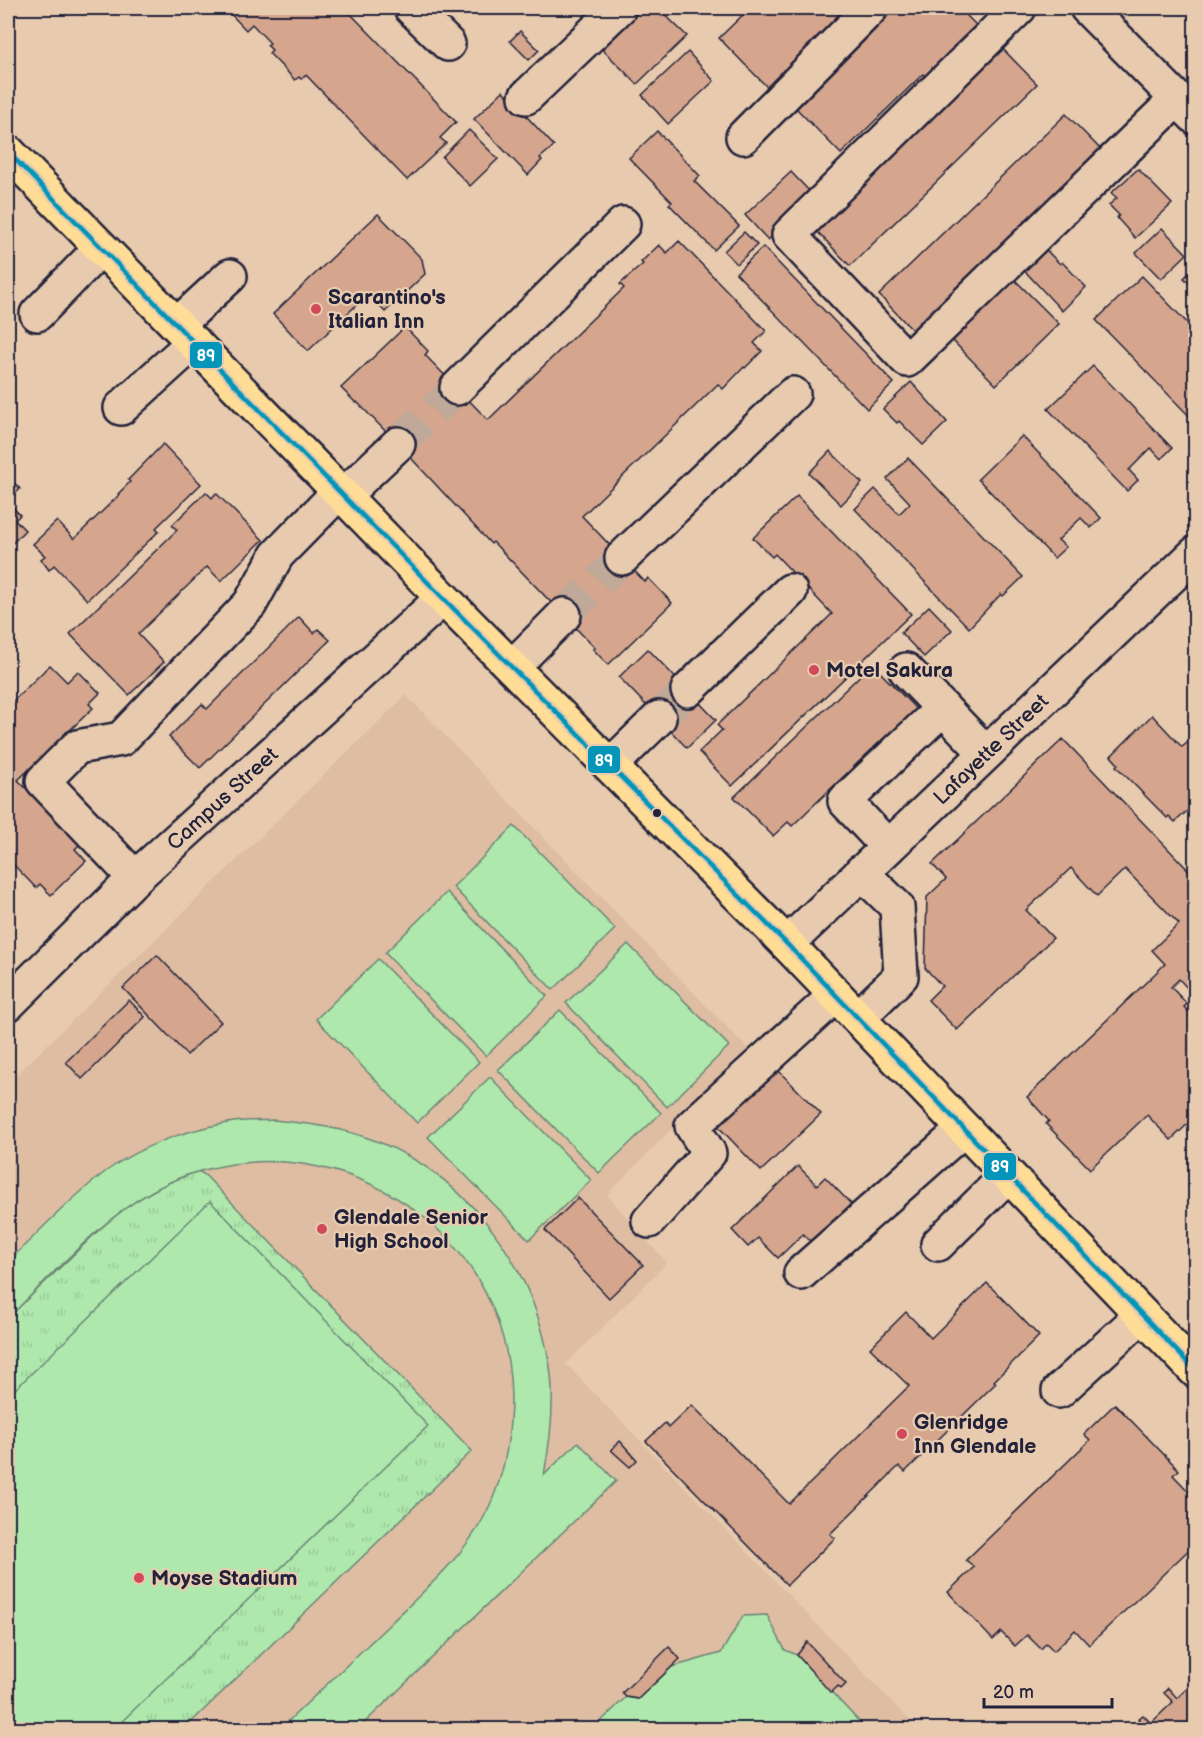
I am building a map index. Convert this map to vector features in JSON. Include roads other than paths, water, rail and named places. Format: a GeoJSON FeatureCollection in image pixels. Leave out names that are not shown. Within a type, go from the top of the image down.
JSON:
{"type":"FeatureCollection","features":[{"type":"Feature","properties":{"kind":"main road"},"geometry":{"type":"LineString","coordinates":[[8,152],[443,598],[611,765],[847,1006],[1196,1371]]}},
{"type":"Feature","properties":{"kind":"street"},"geometry":{"type":"LineString","coordinates":[[411,8],[448,44]]}},
{"type":"Feature","properties":{"kind":"street"},"geometry":{"type":"LineString","coordinates":[[526,97],[620,8]]}},
{"type":"Feature","properties":{"kind":"street"},"geometry":{"type":"LineString","coordinates":[[743,137],[871,8]]}},
{"type":"Feature","properties":{"kind":"street"},"geometry":{"type":"LineString","coordinates":[[1019,8],[789,235],[907,360],[1186,109],[1087,8]]}},
{"type":"Feature","properties":{"kind":"street"},"geometry":{"type":"LineString","coordinates":[[457,388],[623,224]]}},
{"type":"Feature","properties":{"kind":"street"},"geometry":{"type":"LineString","coordinates":[[37,314],[101,248]]}},
{"type":"Feature","properties":{"kind":"street"},"geometry":{"type":"LineString","coordinates":[[121,408],[230,276]]}},
{"type":"Feature","properties":{"kind":"street"},"geometry":{"type":"LineString","coordinates":[[622,558],[793,394]]}},
{"type":"Feature","properties":{"kind":"street"},"geometry":{"type":"LineString","coordinates":[[135,878],[43,781],[77,747],[121,739],[250,604],[277,555],[398,444]]}},
{"type":"Feature","properties":{"kind":"street","name":"Lafayette Street"},"geometry":{"type":"LineString","coordinates":[[786,944],[1196,553]]}},
{"type":"Feature","properties":{"kind":"street"},"geometry":{"type":"LineString","coordinates":[[688,690],[790,591]]}},
{"type":"Feature","properties":{"kind":"street","name":"Campus Street"},"geometry":{"type":"LineString","coordinates":[[8,1004],[135,878],[443,598]]}},
{"type":"Feature","properties":{"kind":"street"},"geometry":{"type":"LineString","coordinates":[[512,667],[564,615]]}},
{"type":"Feature","properties":{"kind":"street"},"geometry":{"type":"LineString","coordinates":[[906,670],[986,753]]}},
{"type":"Feature","properties":{"kind":"street"},"geometry":{"type":"LineString","coordinates":[[888,847],[845,801],[943,708]]}},
{"type":"Feature","properties":{"kind":"street"},"geometry":{"type":"LineString","coordinates":[[611,765],[658,718]]}},
{"type":"Feature","properties":{"kind":"street"},"geometry":{"type":"LineString","coordinates":[[649,1221],[709,1153],[692,1126],[847,1006],[901,976],[897,907],[861,872]]}},
{"type":"Feature","properties":{"kind":"street"},"geometry":{"type":"LineString","coordinates":[[801,1272],[964,1129]]}},
{"type":"Feature","properties":{"kind":"street"},"geometry":{"type":"LineString","coordinates":[[938,1244],[1008,1175]]}},
{"type":"Feature","properties":{"kind":"street"},"geometry":{"type":"LineString","coordinates":[[1059,1392],[1142,1315]]}},
{"type":"Feature","properties":{"kind":"tunnel"},"geometry":{"type":"LineString","coordinates":[[398,444],[457,388]]}},
{"type":"Feature","properties":{"kind":"tunnel"},"geometry":{"type":"LineString","coordinates":[[564,615],[622,558]]}},
{"type":"Feature","properties":{"kind":"tunnel"},"geometry":{"type":"LineString","coordinates":[[659,718],[688,690]]}},
{"type":"Feature","properties":{"kind":"place","name":"Scarantino's Italian Inn"},"geometry":{"type":"Point","coordinates":[316,309]}},
{"type":"Feature","properties":{"kind":"place","name":"Motel Sakura"},"geometry":{"type":"Point","coordinates":[814,670]}},
{"type":"Feature","properties":{"kind":"place","name":"Glendale Senior High School"},"geometry":{"type":"Point","coordinates":[322,1229]}},
{"type":"Feature","properties":{"kind":"place","name":"Glenridge Inn Glendale"},"geometry":{"type":"Point","coordinates":[902,1434]}},
{"type":"Feature","properties":{"kind":"place","name":"Moyse Stadium"},"geometry":{"type":"Point","coordinates":[139,1578]}}]}
